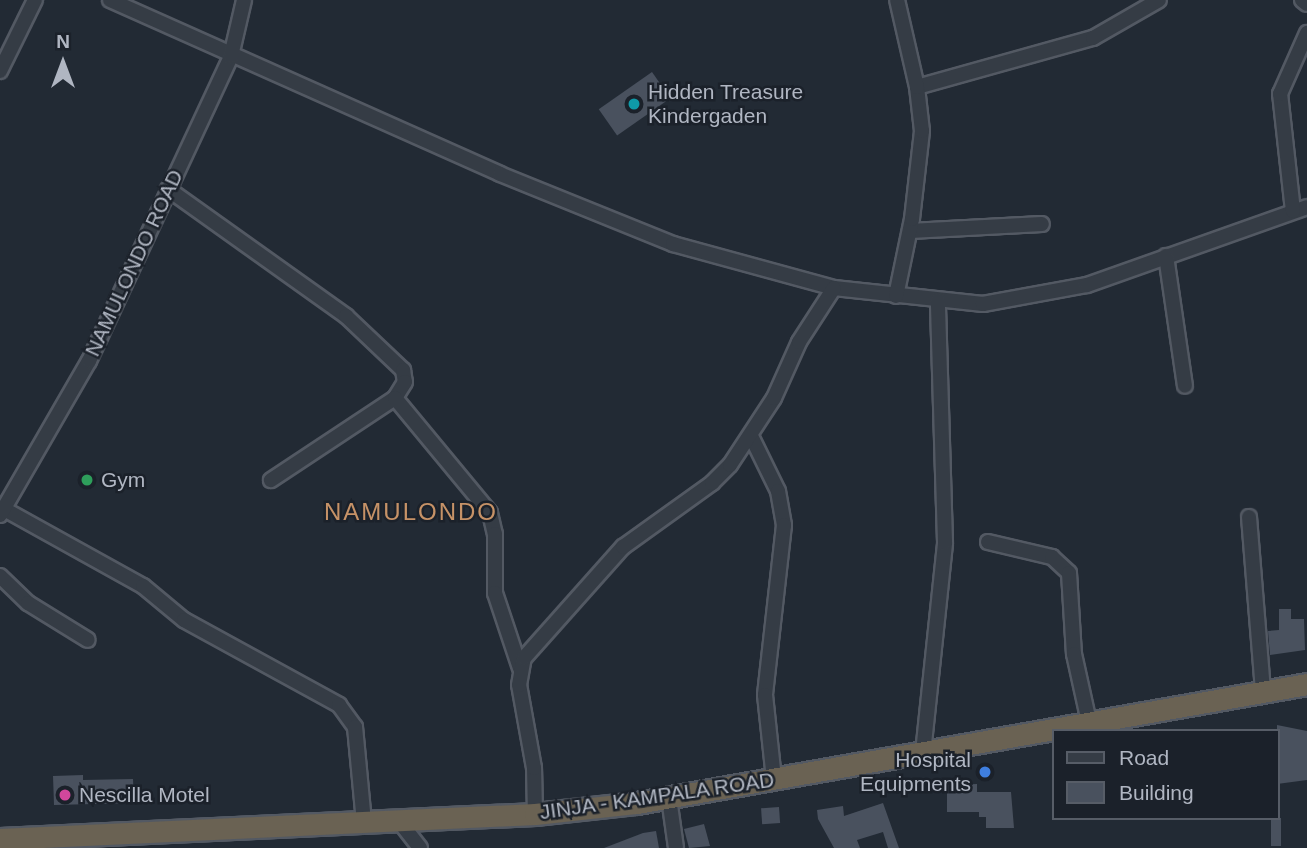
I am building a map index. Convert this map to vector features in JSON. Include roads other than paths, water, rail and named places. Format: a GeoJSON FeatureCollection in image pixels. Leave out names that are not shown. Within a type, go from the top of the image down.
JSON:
{"type":"FeatureCollection","features":[{"type":"Feature","properties":{"kind":"highway","name":"JINJA - KAMPALA ROAD"},"geometry":{"type":"LineString","coordinates":[[1052,729],[1307,684]]}},
{"type":"Feature","properties":{"kind":"highway","name":"JINJA - KAMPALA ROAD"},"geometry":{"type":"LineString","coordinates":[[0,839],[118,841],[364,822],[535,814],[669,797],[1052,729]]}},
{"type":"Feature","properties":{"kind":"street"},"geometry":{"type":"LineString","coordinates":[[0,71],[35,0]]}},
{"type":"Feature","properties":{"kind":"street"},"geometry":{"type":"LineString","coordinates":[[110,0],[231,56],[673,244],[834,288],[983,304],[1087,285],[1300,209],[1280,94],[1307,33]]}},
{"type":"Feature","properties":{"kind":"street","name":"NAMULONDO ROAD"},"geometry":{"type":"LineString","coordinates":[[2,512],[89,361],[231,56],[244,0]]}},
{"type":"Feature","properties":{"kind":"street"},"geometry":{"type":"LineString","coordinates":[[896,296],[909,232],[922,131],[917,87],[897,0]]}},
{"type":"Feature","properties":{"kind":"street"},"geometry":{"type":"LineString","coordinates":[[917,87],[1093,38],[1159,0]]}},
{"type":"Feature","properties":{"kind":"street"},"geometry":{"type":"LineString","coordinates":[[1302,0],[1307,4]]}},
{"type":"Feature","properties":{"kind":"street"},"geometry":{"type":"LineString","coordinates":[[168,189],[367,333],[403,370],[405,382],[395,398],[271,480]]}},
{"type":"Feature","properties":{"kind":"street"},"geometry":{"type":"LineString","coordinates":[[909,232],[1042,224]]}},
{"type":"Feature","properties":{"kind":"street"},"geometry":{"type":"LineString","coordinates":[[1166,256],[1185,386]]}},
{"type":"Feature","properties":{"kind":"street"},"geometry":{"type":"LineString","coordinates":[[520,668],[533,645],[623,547],[712,483],[751,436],[799,342],[834,288]]}},
{"type":"Feature","properties":{"kind":"street"},"geometry":{"type":"LineString","coordinates":[[923,753],[945,542],[938,300]]}},
{"type":"Feature","properties":{"kind":"street"},"geometry":{"type":"LineString","coordinates":[[395,398],[490,513],[495,534],[495,593],[520,668],[521,705],[534,768],[535,814]]}},
{"type":"Feature","properties":{"kind":"street"},"geometry":{"type":"LineString","coordinates":[[751,436],[778,492],[784,525],[765,695],[774,779]]}},
{"type":"Feature","properties":{"kind":"street"},"geometry":{"type":"LineString","coordinates":[[2,512],[143,586],[184,620],[339,705],[355,727],[364,822]]}},
{"type":"Feature","properties":{"kind":"street"},"geometry":{"type":"LineString","coordinates":[[1249,517],[1263,692]]}},
{"type":"Feature","properties":{"kind":"street"},"geometry":{"type":"LineString","coordinates":[[988,542],[1052,557],[1069,573],[1074,654],[1090,722]]}},
{"type":"Feature","properties":{"kind":"street"},"geometry":{"type":"LineString","coordinates":[[0,576],[27,603],[88,640]]}},
{"type":"Feature","properties":{"kind":"street"},"geometry":{"type":"LineString","coordinates":[[669,797],[676,848]]}},
{"type":"Feature","properties":{"kind":"street"},"geometry":{"type":"LineString","coordinates":[[399,821],[420,848]]}},
{"type":"Feature","properties":{"kind":"place","name":"Hidden Treasure Kindergaden"},"geometry":{"type":"Point","coordinates":[634,104]}},
{"type":"Feature","properties":{"kind":"place","name":"Gym"},"geometry":{"type":"Point","coordinates":[87,480]}},
{"type":"Feature","properties":{"kind":"place","name":"Hospital Equipments"},"geometry":{"type":"Point","coordinates":[985,772]}},
{"type":"Feature","properties":{"kind":"place","name":"Nescilla Motel"},"geometry":{"type":"Point","coordinates":[65,795]}},
{"type":"Feature","properties":{"kind":"district","name":"NAMULONDO"},"geometry":{"type":"Point","coordinates":[411,512]}}]}
